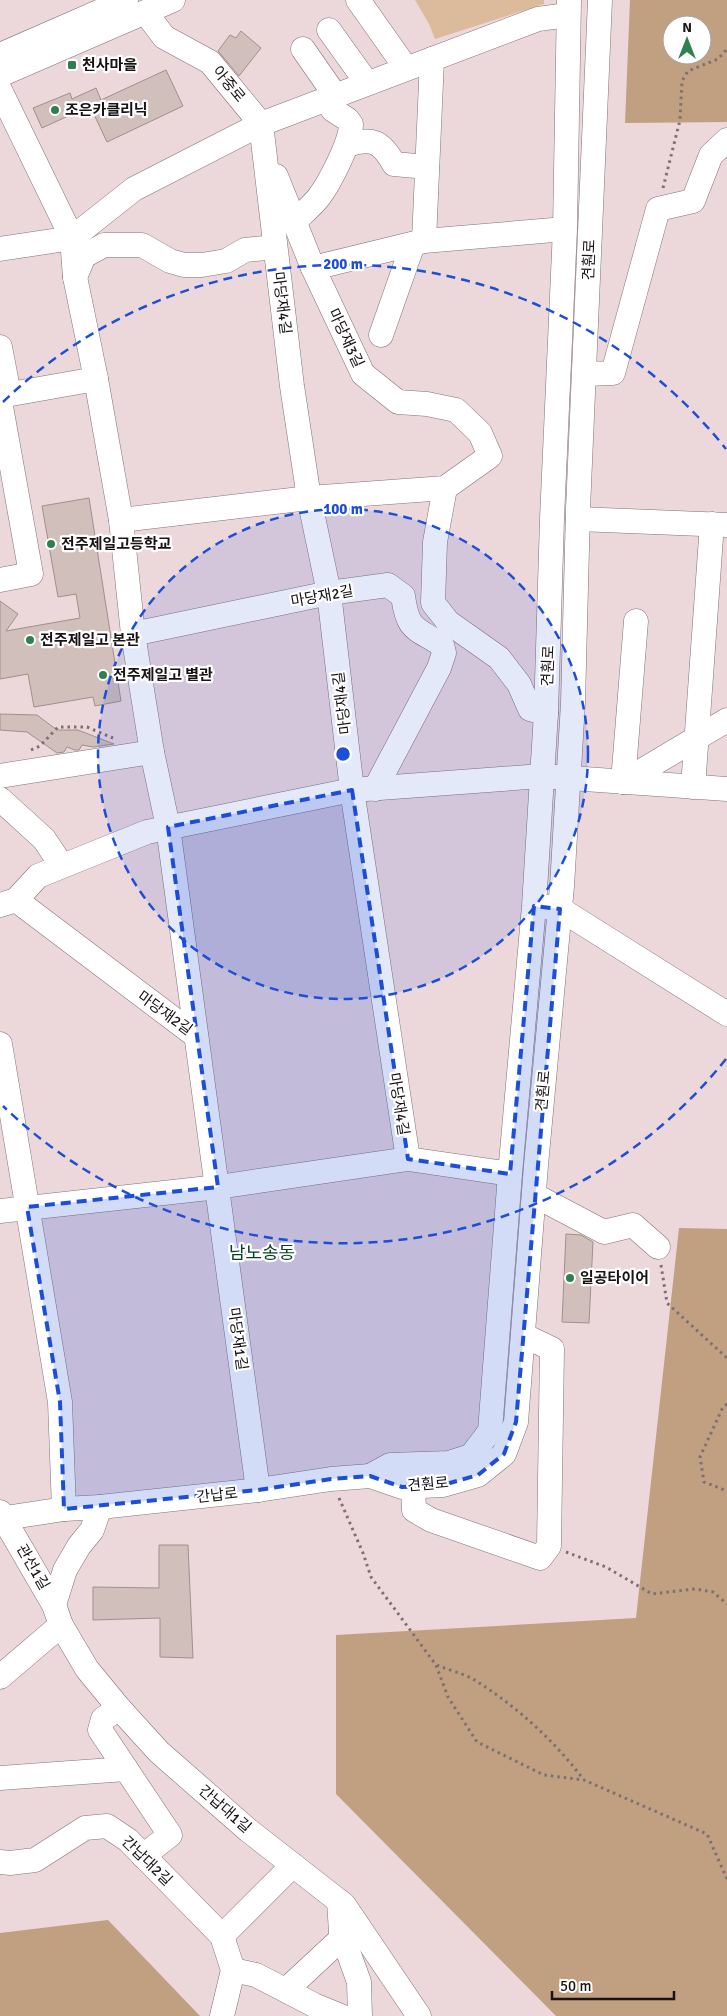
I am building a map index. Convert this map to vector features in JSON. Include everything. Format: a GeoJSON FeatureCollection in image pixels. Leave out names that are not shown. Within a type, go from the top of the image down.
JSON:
{"type":"FeatureCollection","features":[{"type":"Feature","properties":{"kind":"street"},"geometry":{"type":"LineString","coordinates":[[0,56],[126,0]]}},
{"type":"Feature","properties":{"kind":"street"},"geometry":{"type":"LineString","coordinates":[[0,75],[173,0]]}},
{"type":"Feature","properties":{"kind":"street"},"geometry":{"type":"LineString","coordinates":[[358,0],[406,68]]}},
{"type":"Feature","properties":{"kind":"street","name":"견훤로"},"geometry":{"type":"LineString","coordinates":[[370,1476],[402,1487],[443,1485],[478,1475],[504,1454],[516,1422],[560,909],[573,703],[578,519],[600,0]]}},
{"type":"Feature","properties":{"kind":"street"},"geometry":{"type":"LineString","coordinates":[[0,249],[72,238],[134,189],[262,124],[569,8]]}},
{"type":"Feature","properties":{"kind":"street","name":"견훤로"},"geometry":{"type":"LineString","coordinates":[[370,1476],[390,1465],[449,1463],[471,1456],[490,1431],[510,1174],[534,906],[546,713],[552,519],[565,229],[569,8]]}},
{"type":"Feature","properties":{"kind":"street","name":"아중로"},"geometry":{"type":"LineString","coordinates":[[146,13],[164,37],[210,62],[262,124]]}},
{"type":"Feature","properties":{"kind":"street"},"geometry":{"type":"LineString","coordinates":[[329,30],[367,83]]}},
{"type":"Feature","properties":{"kind":"street"},"geometry":{"type":"LineString","coordinates":[[294,222],[319,197],[351,133],[351,124],[348,119],[333,110],[331,97],[303,49]]}},
{"type":"Feature","properties":{"kind":"street"},"geometry":{"type":"LineString","coordinates":[[381,335],[418,243],[427,167],[432,59]]}},
{"type":"Feature","properties":{"kind":"street"},"geometry":{"type":"LineString","coordinates":[[0,90],[72,238],[75,277],[96,378],[121,520],[133,634]]}},
{"type":"Feature","properties":{"kind":"street","name":"마당재4길"},"geometry":{"type":"LineString","coordinates":[[262,124],[292,386],[309,498],[329,593],[364,789],[408,1159]]}},
{"type":"Feature","properties":{"kind":"street"},"geometry":{"type":"LineString","coordinates":[[346,145],[366,140],[375,142],[384,148],[394,164],[427,167]]}},
{"type":"Feature","properties":{"kind":"street"},"geometry":{"type":"LineString","coordinates":[[585,374],[613,372],[658,209],[693,201],[711,155],[727,140]]}},
{"type":"Feature","properties":{"kind":"street"},"geometry":{"type":"LineString","coordinates":[[266,154],[313,268],[418,243]]}},
{"type":"Feature","properties":{"kind":"street","name":"견훤로"},"geometry":{"type":"LineString","coordinates":[[418,243],[565,229]]}},
{"type":"Feature","properties":{"kind":"street"},"geometry":{"type":"LineString","coordinates":[[75,277],[84,256],[104,246],[142,246],[170,261],[184,265],[202,265],[226,261],[245,250],[275,247]]}},
{"type":"Feature","properties":{"kind":"street","name":"마당재3길"},"geometry":{"type":"LineString","coordinates":[[313,268],[363,374],[398,402],[427,404],[456,410],[480,433],[490,456],[445,488]]}},
{"type":"Feature","properties":{"kind":"street"},"geometry":{"type":"LineString","coordinates":[[0,346],[3,397],[30,574],[0,580]]}},
{"type":"Feature","properties":{"kind":"street"},"geometry":{"type":"LineString","coordinates":[[3,397],[96,378]]}},
{"type":"Feature","properties":{"kind":"street"},"geometry":{"type":"LineString","coordinates":[[121,520],[309,498],[445,488]]}},
{"type":"Feature","properties":{"kind":"street","name":"견훤로"},"geometry":{"type":"LineString","coordinates":[[445,488],[434,542],[432,603],[448,622],[499,658],[519,684],[530,709],[546,713]]}},
{"type":"Feature","properties":{"kind":"street"},"geometry":{"type":"LineString","coordinates":[[578,519],[720,525],[693,787]]}},
{"type":"Feature","properties":{"kind":"street","name":"마당재2길"},"geometry":{"type":"LineString","coordinates":[[196,1036],[168,827],[152,752],[133,634],[329,593],[388,585],[403,596],[406,615],[416,630],[442,646],[444,652],[439,668],[364,789]]}},
{"type":"Feature","properties":{"kind":"street"},"geometry":{"type":"LineString","coordinates":[[623,782],[636,621]]}},
{"type":"Feature","properties":{"kind":"street"},"geometry":{"type":"LineString","coordinates":[[623,782],[727,720]]}},
{"type":"Feature","properties":{"kind":"street"},"geometry":{"type":"LineString","coordinates":[[0,776],[152,752]]}},
{"type":"Feature","properties":{"kind":"street"},"geometry":{"type":"LineString","coordinates":[[542,776],[727,789]]}},
{"type":"Feature","properties":{"kind":"street","name":"마당재2길"},"geometry":{"type":"LineString","coordinates":[[196,1036],[8,903],[38,876],[147,832],[168,827],[364,789],[542,776]]}},
{"type":"Feature","properties":{"kind":"street"},"geometry":{"type":"LineString","coordinates":[[0,799],[44,839],[62,866]]}},
{"type":"Feature","properties":{"kind":"street"},"geometry":{"type":"LineString","coordinates":[[534,906],[560,909],[727,1014]]}},
{"type":"Feature","properties":{"kind":"street","name":"마당재1길"},"geometry":{"type":"LineString","coordinates":[[196,1036],[258,1490]]}},
{"type":"Feature","properties":{"kind":"street"},"geometry":{"type":"LineString","coordinates":[[0,1047],[60,1402],[64,1509]]}},
{"type":"Feature","properties":{"kind":"street"},"geometry":{"type":"LineString","coordinates":[[0,1211],[218,1187],[408,1159],[510,1174]]}},
{"type":"Feature","properties":{"kind":"street"},"geometry":{"type":"LineString","coordinates":[[534,1195],[604,1232],[633,1225],[658,1247]]}},
{"type":"Feature","properties":{"kind":"street"},"geometry":{"type":"LineString","coordinates":[[413,1486],[414,1510],[431,1520],[540,1558],[549,1546],[552,1349],[522,1335]]}},
{"type":"Feature","properties":{"kind":"street","name":"간납로"},"geometry":{"type":"LineString","coordinates":[[2,1518],[64,1509],[100,1507],[258,1490],[331,1479],[370,1476]]}},
{"type":"Feature","properties":{"kind":"street"},"geometry":{"type":"LineString","coordinates":[[0,1677],[58,1615],[65,1570],[79,1546],[92,1530],[100,1507]]}},
{"type":"Feature","properties":{"kind":"street","name":"관선1길"},"geometry":{"type":"LineString","coordinates":[[2,1518],[58,1615]]}},
{"type":"Feature","properties":{"kind":"street","name":"간납대1길"},"geometry":{"type":"LineString","coordinates":[[58,1615],[87,1669],[159,1752],[248,1830],[344,1904],[420,2016]]}},
{"type":"Feature","properties":{"kind":"street"},"geometry":{"type":"LineString","coordinates":[[119,1708],[103,1719],[100,1730],[170,1835],[143,1856]]}},
{"type":"Feature","properties":{"kind":"street"},"geometry":{"type":"LineString","coordinates":[[0,1778],[126,1769]]}},
{"type":"Feature","properties":{"kind":"street","name":"간납대2길"},"geometry":{"type":"LineString","coordinates":[[0,1862],[10,1863],[35,1860],[85,1828],[107,1826],[128,1840],[222,1936],[233,1970]]}},
{"type":"Feature","properties":{"kind":"street"},"geometry":{"type":"LineString","coordinates":[[222,1936],[293,1865]]}},
{"type":"Feature","properties":{"kind":"street"},"geometry":{"type":"LineString","coordinates":[[340,1901],[343,1937],[359,1982],[360,2016]]}},
{"type":"Feature","properties":{"kind":"street"},"geometry":{"type":"LineString","coordinates":[[286,1990],[343,1937]]}},
{"type":"Feature","properties":{"kind":"street"},"geometry":{"type":"LineString","coordinates":[[222,2016],[233,1970],[256,1975],[341,2016]]}},
{"type":"Feature","properties":{"kind":"path"},"geometry":{"type":"LineString","coordinates":[[658,209],[680,120],[682,81],[688,71],[718,59],[727,49]]}},
{"type":"Feature","properties":{"kind":"path"},"geometry":{"type":"LineString","coordinates":[[24,753],[40,746],[58,727],[87,727],[114,738],[118,758]]}},
{"type":"Feature","properties":{"kind":"path"},"geometry":{"type":"LineString","coordinates":[[658,1247],[667,1304],[727,1358]]}},
{"type":"Feature","properties":{"kind":"path"},"geometry":{"type":"LineString","coordinates":[[727,1404],[723,1407],[700,1457],[704,1482],[727,1492]]}},
{"type":"Feature","properties":{"kind":"path"},"geometry":{"type":"LineString","coordinates":[[331,1479],[371,1578],[436,1665],[448,1697],[477,1742],[544,1775],[584,1780],[707,1834],[727,1880]]}},
{"type":"Feature","properties":{"kind":"path"},"geometry":{"type":"LineString","coordinates":[[549,1546],[606,1567],[652,1594],[695,1589],[713,1592],[727,1604]]}},
{"type":"Feature","properties":{"kind":"path"},"geometry":{"type":"LineString","coordinates":[[436,1665],[471,1678],[522,1714],[567,1757],[584,1780]]}},
{"type":"Feature","properties":{"kind":"highlighted area"},"geometry":{"type":"Polygon","coordinates":[[[352,790],[408,1159],[510,1174],[534,906],[560,909],[516,1422],[504,1454],[478,1475],[443,1485],[402,1487],[370,1476],[331,1479],[258,1490],[64,1509],[60,1402],[27,1207],[218,1187],[168,827],[352,790]]]}},
{"type":"Feature","properties":{"kind":"shaded area"},"geometry":{"type":"Polygon","coordinates":[[[415,0],[544,0],[544,4],[435,39],[429,24],[415,0]]]}},
{"type":"Feature","properties":{"kind":"shaded area"},"geometry":{"type":"Polygon","coordinates":[[[630,0],[727,0],[727,122],[625,123],[630,0]]]}},
{"type":"Feature","properties":{"kind":"shaded area"},"geometry":{"type":"Polygon","coordinates":[[[679,1228],[727,1229],[727,2016],[556,2016],[336,1794],[336,1635],[636,1618],[679,1228]]]}},
{"type":"Feature","properties":{"kind":"shaded area"},"geometry":{"type":"Polygon","coordinates":[[[108,1920],[200,2016],[0,2016],[0,1933],[108,1920]]]}},
{"type":"Feature","properties":{"kind":"building"},"geometry":{"type":"Polygon","coordinates":[[[241,31],[261,48],[239,76],[218,51],[230,35],[236,38],[241,31]]]}},
{"type":"Feature","properties":{"kind":"building"},"geometry":{"type":"Polygon","coordinates":[[[166,70],[183,106],[107,142],[90,106],[42,128],[33,108],[70,93],[72,99],[96,88],[101,100],[166,70]]]}},
{"type":"Feature","properties":{"kind":"building"},"geometry":{"type":"Polygon","coordinates":[[[89,498],[121,701],[95,706],[93,697],[34,707],[28,674],[0,679],[0,601],[18,614],[6,631],[80,618],[76,594],[58,597],[42,506],[89,498]]]}},
{"type":"Feature","properties":{"kind":"building"},"geometry":{"type":"Polygon","coordinates":[[[0,714],[37,715],[57,730],[78,730],[114,744],[93,747],[82,745],[79,750],[67,747],[64,752],[57,753],[27,732],[0,730],[0,714]]]}},
{"type":"Feature","properties":{"kind":"building"},"geometry":{"type":"Polygon","coordinates":[[[566,1234],[581,1235],[593,1242],[589,1323],[562,1322],[566,1234]]]}},
{"type":"Feature","properties":{"kind":"building"},"geometry":{"type":"Polygon","coordinates":[[[159,1545],[188,1545],[193,1658],[160,1657],[160,1618],[93,1620],[93,1587],[159,1588],[159,1545]]]}},
{"type":"Feature","properties":{"kind":"place","name":"천사마을"},"geometry":{"type":"Point","coordinates":[72,65]}},
{"type":"Feature","properties":{"kind":"place","name":"조은카클리닉"},"geometry":{"type":"Point","coordinates":[55,110]}},
{"type":"Feature","properties":{"kind":"place","name":"전주제일고등학교"},"geometry":{"type":"Point","coordinates":[51,544]}},
{"type":"Feature","properties":{"kind":"place","name":"전주제일고 본관"},"geometry":{"type":"Point","coordinates":[30,640]}},
{"type":"Feature","properties":{"kind":"place","name":"전주제일고 별관"},"geometry":{"type":"Point","coordinates":[103,675]}},
{"type":"Feature","properties":{"kind":"place","name":"일공타이어"},"geometry":{"type":"Point","coordinates":[570,1278]}},
{"type":"Feature","properties":{"kind":"district","name":"남노송동"},"geometry":{"type":"Point","coordinates":[262,1253]}}]}
